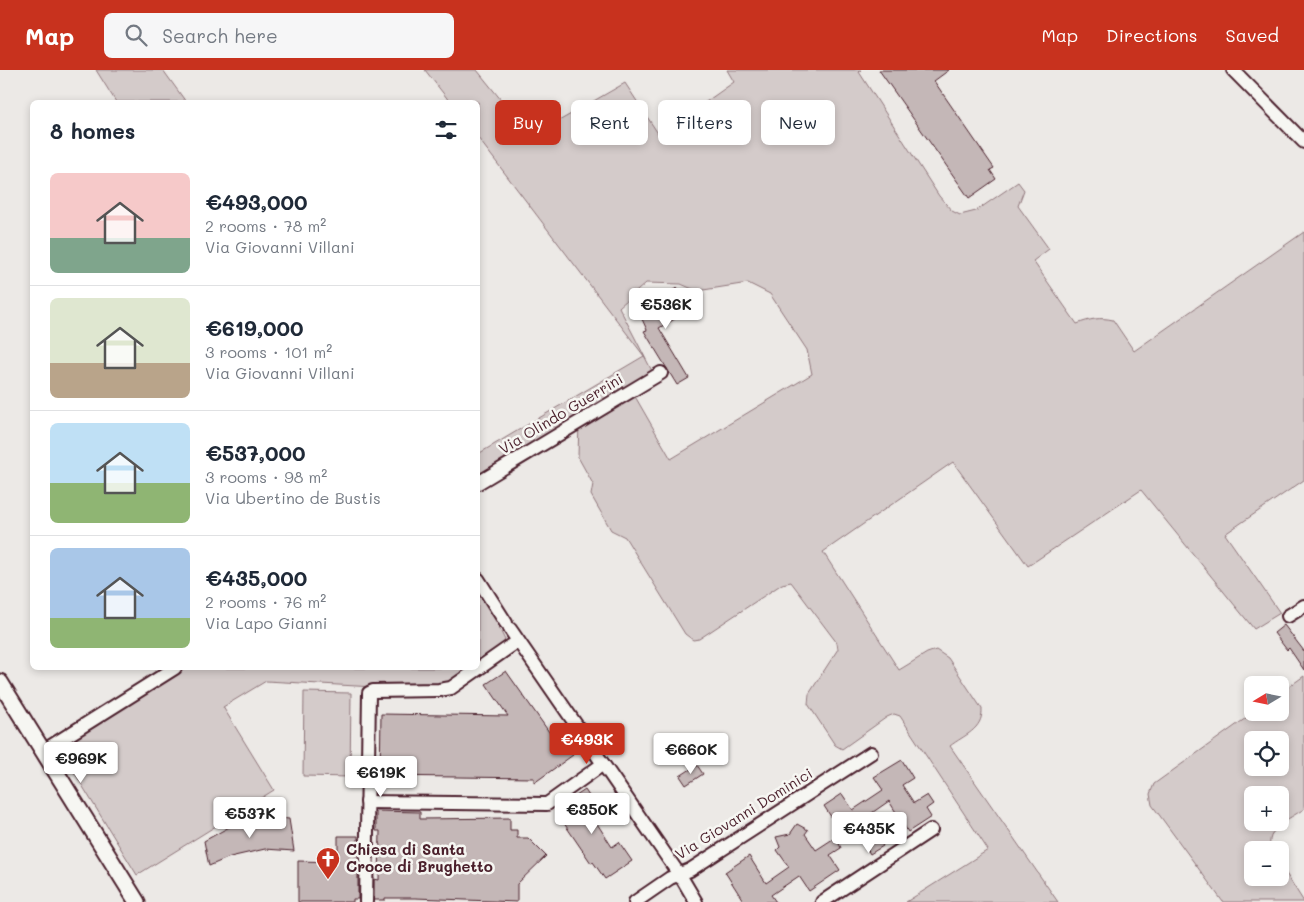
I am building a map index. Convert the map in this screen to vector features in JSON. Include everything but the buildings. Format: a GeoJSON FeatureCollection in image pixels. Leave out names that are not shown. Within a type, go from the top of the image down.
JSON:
{"type":"FeatureCollection","features":[{"type":"Feature","properties":{"kind":"street"},"geometry":{"type":"LineString","coordinates":[[1233,70],[1304,142]]}},
{"type":"Feature","properties":{"kind":"street","name":"Via Olindo Guerrini"},"geometry":{"type":"LineString","coordinates":[[480,482],[661,373]]}},
{"type":"Feature","properties":{"kind":"street"},"geometry":{"type":"LineString","coordinates":[[480,582],[518,641],[680,874],[696,902]]}},
{"type":"Feature","properties":{"kind":"street"},"geometry":{"type":"LineString","coordinates":[[1288,616],[1304,606]]}},
{"type":"Feature","properties":{"kind":"street"},"geometry":{"type":"LineString","coordinates":[[480,667],[518,641]]}},
{"type":"Feature","properties":{"kind":"street"},"geometry":{"type":"LineString","coordinates":[[43,751],[172,670]]}},
{"type":"Feature","properties":{"kind":"street"},"geometry":{"type":"LineString","coordinates":[[366,902],[369,694],[374,690],[439,690],[450,688],[476,670]]}},
{"type":"Feature","properties":{"kind":"street"},"geometry":{"type":"LineString","coordinates":[[0,682],[137,902]]}},
{"type":"Feature","properties":{"kind":"street","name":"Via Giovanni Dominici"},"geometry":{"type":"LineString","coordinates":[[635,902],[680,874],[690,870],[871,753]]}},
{"type":"Feature","properties":{"kind":"street"},"geometry":{"type":"LineString","coordinates":[[367,802],[547,804],[603,764]]}},
{"type":"Feature","properties":{"kind":"street"},"geometry":{"type":"LineString","coordinates":[[822,902],[931,830]]}},
{"type":"Feature","properties":{"kind":"shaded area"},"geometry":{"type":"Polygon","coordinates":[[[96,70],[163,70],[185,100],[115,100],[96,70]]]}},
{"type":"Feature","properties":{"kind":"shaded area"},"geometry":{"type":"Polygon","coordinates":[[[425,70],[477,70],[501,100],[495,100],[495,145],[561,145],[561,120],[571,114],[571,145],[648,145],[648,118],[658,133],[658,145],[751,145],[751,100],[709,100],[734,82],[727,70],[861,70],[859,72],[939,196],[952,211],[960,215],[976,211],[1018,182],[1024,190],[1018,206],[1049,249],[1033,261],[1077,324],[1095,319],[1113,320],[1134,351],[1304,232],[1304,480],[1225,534],[1280,613],[1254,629],[1141,490],[1028,566],[953,462],[823,552],[899,670],[927,653],[936,650],[948,658],[982,709],[976,727],[950,746],[1058,902],[906,902],[988,850],[900,716],[894,714],[887,717],[842,749],[835,745],[808,704],[809,694],[838,649],[837,643],[791,582],[782,584],[699,639],[693,640],[685,634],[625,537],[611,530],[591,495],[593,484],[578,457],[579,421],[480,477],[480,453],[644,356],[480,141],[480,100],[448,100],[425,70]],[[646,283],[619,307],[652,371],[629,386],[671,459],[812,374],[807,350],[770,294],[748,283],[697,291],[681,284],[646,283]]]}},
{"type":"Feature","properties":{"kind":"shaded area"},"geometry":{"type":"Polygon","coordinates":[[[625,83],[636,100],[595,100],[625,83]]]}},
{"type":"Feature","properties":{"kind":"shaded area"},"geometry":{"type":"Polygon","coordinates":[[[480,592],[501,625],[499,628],[505,640],[503,647],[480,663],[480,592]]]}},
{"type":"Feature","properties":{"kind":"shaded area"},"geometry":{"type":"Polygon","coordinates":[[[178,670],[470,670],[442,688],[429,690],[266,681],[223,707],[274,790],[137,875],[58,746],[178,670]]]}},
{"type":"Feature","properties":{"kind":"shaded area"},"geometry":{"type":"Polygon","coordinates":[[[1304,676],[1304,809],[1289,818],[1289,786],[1244,786],[1244,831],[1274,831],[1270,841],[1244,841],[1244,886],[1289,886],[1289,878],[1304,902],[1223,902],[1152,805],[1150,794],[1154,784],[1244,719],[1244,721],[1289,721],[1289,687],[1304,676]]]}},
{"type":"Feature","properties":{"kind":"shaded area"},"geometry":{"type":"Polygon","coordinates":[[[304,692],[351,693],[350,777],[303,776],[304,692]]]}},
{"type":"Feature","properties":{"kind":"place","name":"Chiesa di Santa Croce di Brughetto"},"geometry":{"type":"Point","coordinates":[328,880]}}]}
